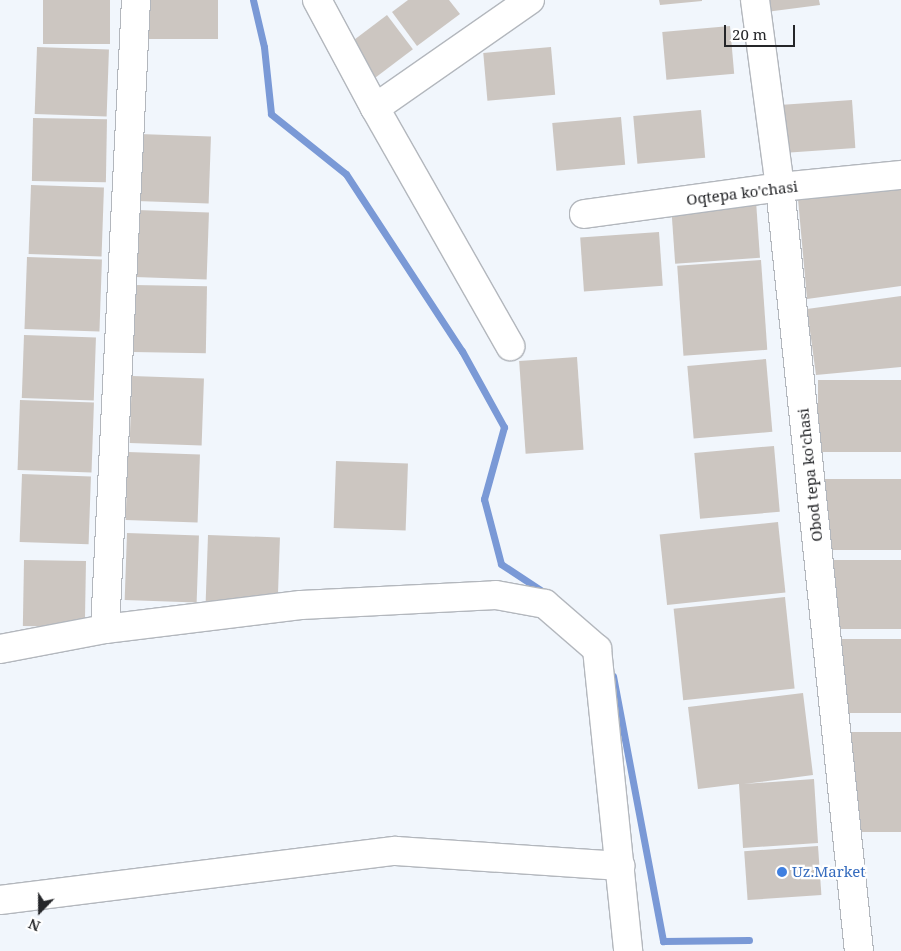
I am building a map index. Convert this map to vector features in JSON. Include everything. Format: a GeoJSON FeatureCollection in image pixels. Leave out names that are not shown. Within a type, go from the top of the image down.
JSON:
{"type":"FeatureCollection","features":[{"type":"Feature","properties":{"kind":"street"},"geometry":{"type":"LineString","coordinates":[[105,629],[136,0]]}},
{"type":"Feature","properties":{"kind":"street"},"geometry":{"type":"LineString","coordinates":[[317,0],[374,108],[510,346]]}},
{"type":"Feature","properties":{"kind":"street"},"geometry":{"type":"LineString","coordinates":[[374,108],[530,0]]}},
{"type":"Feature","properties":{"kind":"street","name":"Obod tepa ko'chasi"},"geometry":{"type":"LineString","coordinates":[[755,0],[780,187],[859,951]]}},
{"type":"Feature","properties":{"kind":"street","name":"Oqtepa ko'chasi"},"geometry":{"type":"LineString","coordinates":[[584,214],[780,187],[901,175]]}},
{"type":"Feature","properties":{"kind":"street"},"geometry":{"type":"LineString","coordinates":[[0,649],[105,629],[301,605],[496,595],[545,604],[597,649],[621,866],[628,951]]}},
{"type":"Feature","properties":{"kind":"street"},"geometry":{"type":"LineString","coordinates":[[0,900],[396,851],[621,866]]}},
{"type":"Feature","properties":{"kind":"building"},"geometry":{"type":"Polygon","coordinates":[[[43,0],[110,0],[110,44],[43,44],[43,0]]]}},
{"type":"Feature","properties":{"kind":"building"},"geometry":{"type":"Polygon","coordinates":[[[146,0],[218,0],[218,39],[146,39],[146,0]]]}},
{"type":"Feature","properties":{"kind":"building"},"geometry":{"type":"Polygon","coordinates":[[[408,0],[449,0],[460,14],[417,46],[392,12],[408,0]]]}},
{"type":"Feature","properties":{"kind":"building"},"geometry":{"type":"Polygon","coordinates":[[[659,0],[702,0],[702,1],[660,5],[659,0]]]}},
{"type":"Feature","properties":{"kind":"building"},"geometry":{"type":"Polygon","coordinates":[[[764,0],[819,0],[820,5],[766,12],[764,0]]]}},
{"type":"Feature","properties":{"kind":"building"},"geometry":{"type":"Polygon","coordinates":[[[387,15],[413,49],[371,81],[345,47],[387,15]]]}},
{"type":"Feature","properties":{"kind":"building"},"geometry":{"type":"Polygon","coordinates":[[[730,26],[734,74],[666,80],[662,32],[730,26]]]}},
{"type":"Feature","properties":{"kind":"building"},"geometry":{"type":"Polygon","coordinates":[[[37,47],[109,50],[107,116],[35,114],[37,47]]]}},
{"type":"Feature","properties":{"kind":"building"},"geometry":{"type":"Polygon","coordinates":[[[551,47],[555,95],[487,101],[483,53],[551,47]]]}},
{"type":"Feature","properties":{"kind":"building"},"geometry":{"type":"Polygon","coordinates":[[[852,100],[855,148],[787,153],[783,105],[852,100]]]}},
{"type":"Feature","properties":{"kind":"building"},"geometry":{"type":"Polygon","coordinates":[[[701,110],[705,158],[637,164],[633,116],[701,110]]]}},
{"type":"Feature","properties":{"kind":"building"},"geometry":{"type":"Polygon","coordinates":[[[621,117],[625,165],[556,171],[552,123],[621,117]]]}},
{"type":"Feature","properties":{"kind":"building"},"geometry":{"type":"Polygon","coordinates":[[[33,118],[107,119],[106,182],[32,181],[33,118]]]}},
{"type":"Feature","properties":{"kind":"building"},"geometry":{"type":"Polygon","coordinates":[[[139,134],[211,137],[209,203],[137,201],[139,134]]]}},
{"type":"Feature","properties":{"kind":"building"},"geometry":{"type":"Polygon","coordinates":[[[31,185],[104,188],[102,257],[29,254],[31,185]]]}},
{"type":"Feature","properties":{"kind":"building"},"geometry":{"type":"Polygon","coordinates":[[[901,185],[901,286],[807,299],[798,199],[901,185]]]}},
{"type":"Feature","properties":{"kind":"building"},"geometry":{"type":"Polygon","coordinates":[[[756,201],[760,258],[675,264],[671,207],[756,201]]]}},
{"type":"Feature","properties":{"kind":"building"},"geometry":{"type":"Polygon","coordinates":[[[137,210],[209,213],[207,279],[135,277],[137,210]]]}},
{"type":"Feature","properties":{"kind":"building"},"geometry":{"type":"Polygon","coordinates":[[[659,232],[663,286],[584,291],[580,238],[659,232]]]}},
{"type":"Feature","properties":{"kind":"building"},"geometry":{"type":"Polygon","coordinates":[[[27,257],[102,260],[99,332],[24,329],[27,257]]]}},
{"type":"Feature","properties":{"kind":"building"},"geometry":{"type":"Polygon","coordinates":[[[761,260],[767,350],[683,356],[677,266],[761,260]]]}},
{"type":"Feature","properties":{"kind":"building"},"geometry":{"type":"Polygon","coordinates":[[[134,285],[207,286],[206,353],[133,352],[134,285]]]}},
{"type":"Feature","properties":{"kind":"building"},"geometry":{"type":"Polygon","coordinates":[[[901,296],[901,367],[816,375],[807,309],[901,296]]]}},
{"type":"Feature","properties":{"kind":"building"},"geometry":{"type":"Polygon","coordinates":[[[24,335],[96,338],[94,400],[22,398],[24,335]]]}},
{"type":"Feature","properties":{"kind":"building"},"geometry":{"type":"Polygon","coordinates":[[[577,357],[583,450],[526,454],[519,361],[577,357]]]}},
{"type":"Feature","properties":{"kind":"building"},"geometry":{"type":"Polygon","coordinates":[[[766,359],[772,432],[694,439],[687,366],[766,359]]]}},
{"type":"Feature","properties":{"kind":"building"},"geometry":{"type":"Polygon","coordinates":[[[132,376],[204,379],[202,445],[130,443],[132,376]]]}},
{"type":"Feature","properties":{"kind":"building"},"geometry":{"type":"Polygon","coordinates":[[[818,380],[901,380],[901,452],[818,452],[818,380]]]}},
{"type":"Feature","properties":{"kind":"building"},"geometry":{"type":"Polygon","coordinates":[[[20,400],[94,403],[92,473],[18,470],[20,400]]]}},
{"type":"Feature","properties":{"kind":"building"},"geometry":{"type":"Polygon","coordinates":[[[774,446],[780,512],[700,519],[694,453],[774,446]]]}},
{"type":"Feature","properties":{"kind":"building"},"geometry":{"type":"Polygon","coordinates":[[[128,452],[200,455],[198,522],[126,520],[128,452]]]}},
{"type":"Feature","properties":{"kind":"building"},"geometry":{"type":"Polygon","coordinates":[[[336,461],[408,464],[406,530],[334,528],[336,461]]]}},
{"type":"Feature","properties":{"kind":"building"},"geometry":{"type":"Polygon","coordinates":[[[22,474],[91,476],[89,544],[20,542],[22,474]]]}},
{"type":"Feature","properties":{"kind":"building"},"geometry":{"type":"Polygon","coordinates":[[[825,479],[901,479],[901,550],[825,550],[825,479]]]}},
{"type":"Feature","properties":{"kind":"building"},"geometry":{"type":"Polygon","coordinates":[[[778,522],[785,593],[667,605],[660,534],[778,522]]]}},
{"type":"Feature","properties":{"kind":"building"},"geometry":{"type":"Polygon","coordinates":[[[127,533],[199,536],[197,602],[125,600],[127,533]]]}},
{"type":"Feature","properties":{"kind":"building"},"geometry":{"type":"Polygon","coordinates":[[[208,535],[280,538],[278,604],[206,602],[208,535]]]}},
{"type":"Feature","properties":{"kind":"building"},"geometry":{"type":"Polygon","coordinates":[[[24,560],[86,561],[85,627],[23,626],[24,560]]]}},
{"type":"Feature","properties":{"kind":"building"},"geometry":{"type":"Polygon","coordinates":[[[830,560],[901,560],[901,629],[830,629],[830,560]]]}},
{"type":"Feature","properties":{"kind":"building"},"geometry":{"type":"Polygon","coordinates":[[[785,597],[795,688],[683,700],[674,609],[785,597]]]}},
{"type":"Feature","properties":{"kind":"building"},"geometry":{"type":"Polygon","coordinates":[[[833,639],[901,639],[901,713],[833,713],[833,639]]]}},
{"type":"Feature","properties":{"kind":"building"},"geometry":{"type":"Polygon","coordinates":[[[803,693],[813,775],[744,784],[814,779],[818,843],[743,848],[739,784],[698,789],[688,707],[803,693]]]}},
{"type":"Feature","properties":{"kind":"building"},"geometry":{"type":"Polygon","coordinates":[[[850,732],[901,732],[901,832],[850,832],[850,732]]]}},
{"type":"Feature","properties":{"kind":"building","name":"Uz.Market"},"geometry":{"type":"Polygon","coordinates":[[[818,846],[821,895],[748,900],[744,851],[818,846]]]}},
{"type":"Feature","properties":{"kind":"waterway"},"geometry":{"type":"LineString","coordinates":[[253,0],[264,47],[271,114],[346,174],[462,351],[504,427],[484,499],[501,564],[545,593]]}},
{"type":"Feature","properties":{"kind":"waterway"},"geometry":{"type":"LineString","coordinates":[[613,676],[663,941],[749,940]]}},
{"type":"Feature","properties":{"kind":"place","name":"Uz.Market"},"geometry":{"type":"Point","coordinates":[782,872]}}]}
